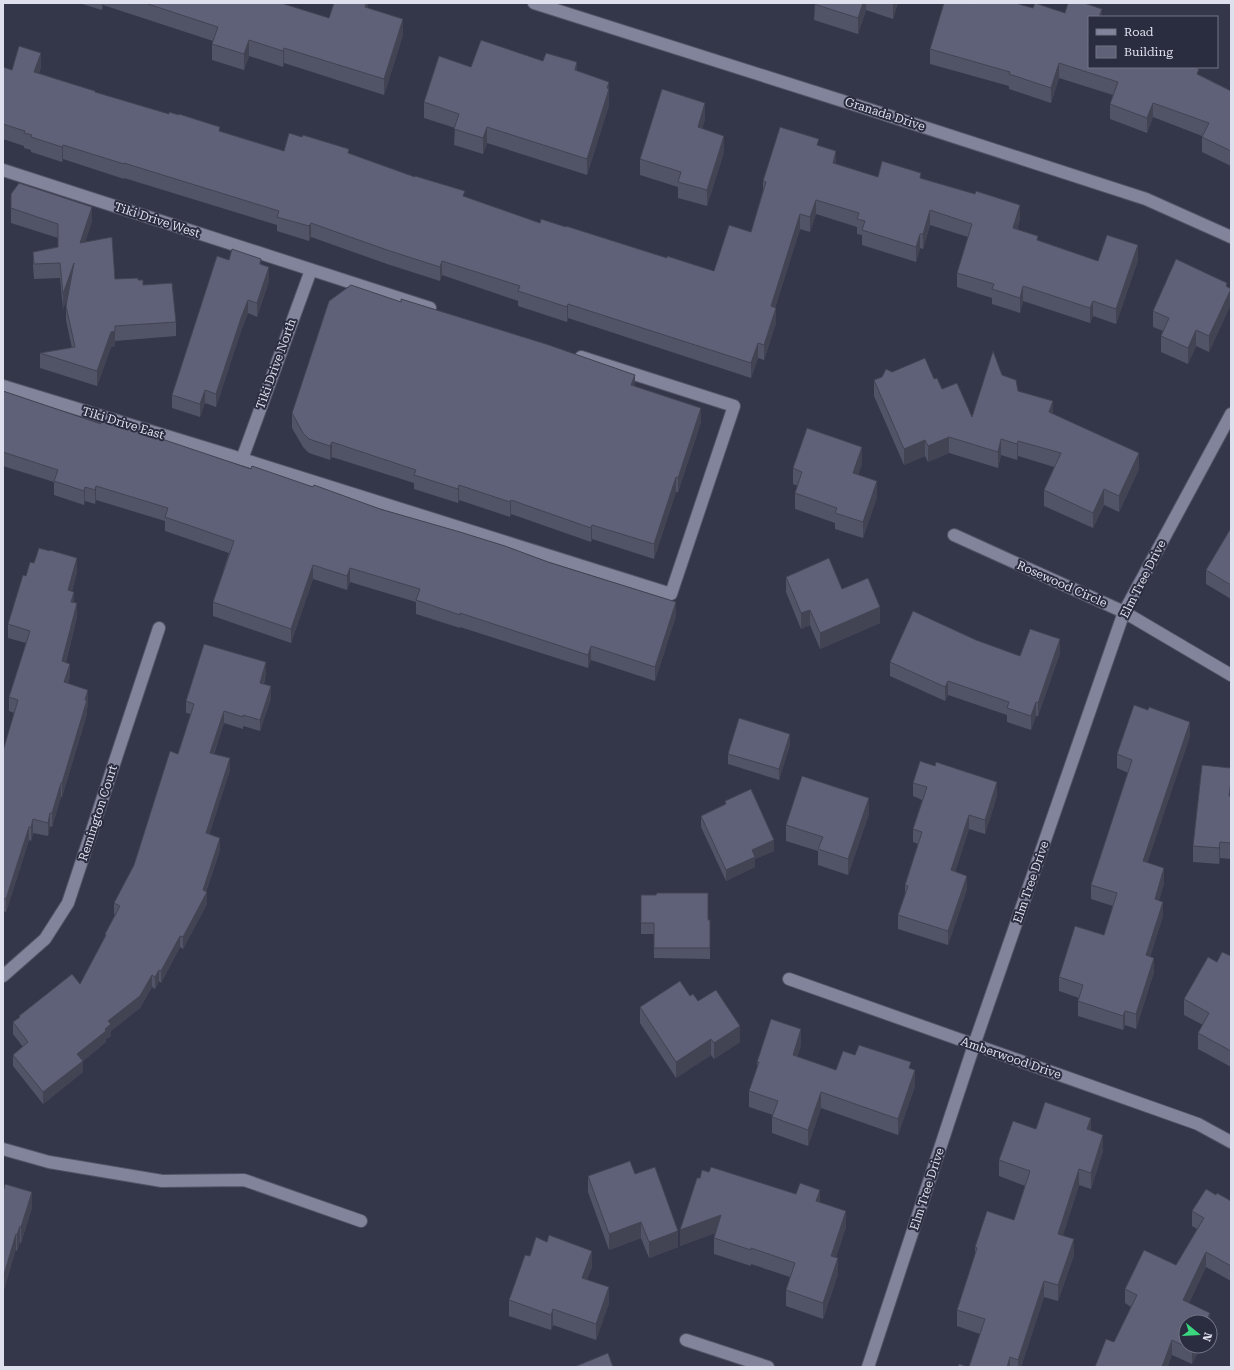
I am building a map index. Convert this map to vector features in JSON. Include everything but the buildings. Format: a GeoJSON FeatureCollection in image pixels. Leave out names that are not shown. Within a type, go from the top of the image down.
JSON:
{"type":"FeatureCollection","features":[{"type":"Feature","properties":{"kind":"street","name":"Granada Drive"},"geometry":{"type":"LineString","coordinates":[[534,3],[860,106],[1146,199],[1231,238]]}},
{"type":"Feature","properties":{"kind":"street","name":"Tiki Drive West"},"geometry":{"type":"LineString","coordinates":[[3,170],[439,311]]}},
{"type":"Feature","properties":{"kind":"street","name":"Tiki Drive North"},"geometry":{"type":"LineString","coordinates":[[242,459],[311,270]]}},
{"type":"Feature","properties":{"kind":"street","name":"Tiki Drive East"},"geometry":{"type":"LineString","coordinates":[[3,386],[242,459],[672,594],[734,406],[568,352]]}},
{"type":"Feature","properties":{"kind":"street","name":"Elm Tree Drive"},"geometry":{"type":"LineString","coordinates":[[868,1367],[974,1046],[1124,612],[1231,414]]}},
{"type":"Feature","properties":{"kind":"street","name":"Rosewood Circle"},"geometry":{"type":"LineString","coordinates":[[954,535],[1124,612],[1231,674]]}},
{"type":"Feature","properties":{"kind":"street","name":"Remington Court"},"geometry":{"type":"LineString","coordinates":[[3,976],[45,939],[68,903],[159,628]]}},
{"type":"Feature","properties":{"kind":"street","name":"Amberwood Drive"},"geometry":{"type":"LineString","coordinates":[[789,979],[974,1046],[1198,1124],[1231,1142]]}},
{"type":"Feature","properties":{"kind":"street"},"geometry":{"type":"LineString","coordinates":[[3,1149],[49,1162],[162,1181],[244,1180],[361,1221]]}},
{"type":"Feature","properties":{"kind":"street"},"geometry":{"type":"LineString","coordinates":[[686,1340],[768,1367]]}}]}
